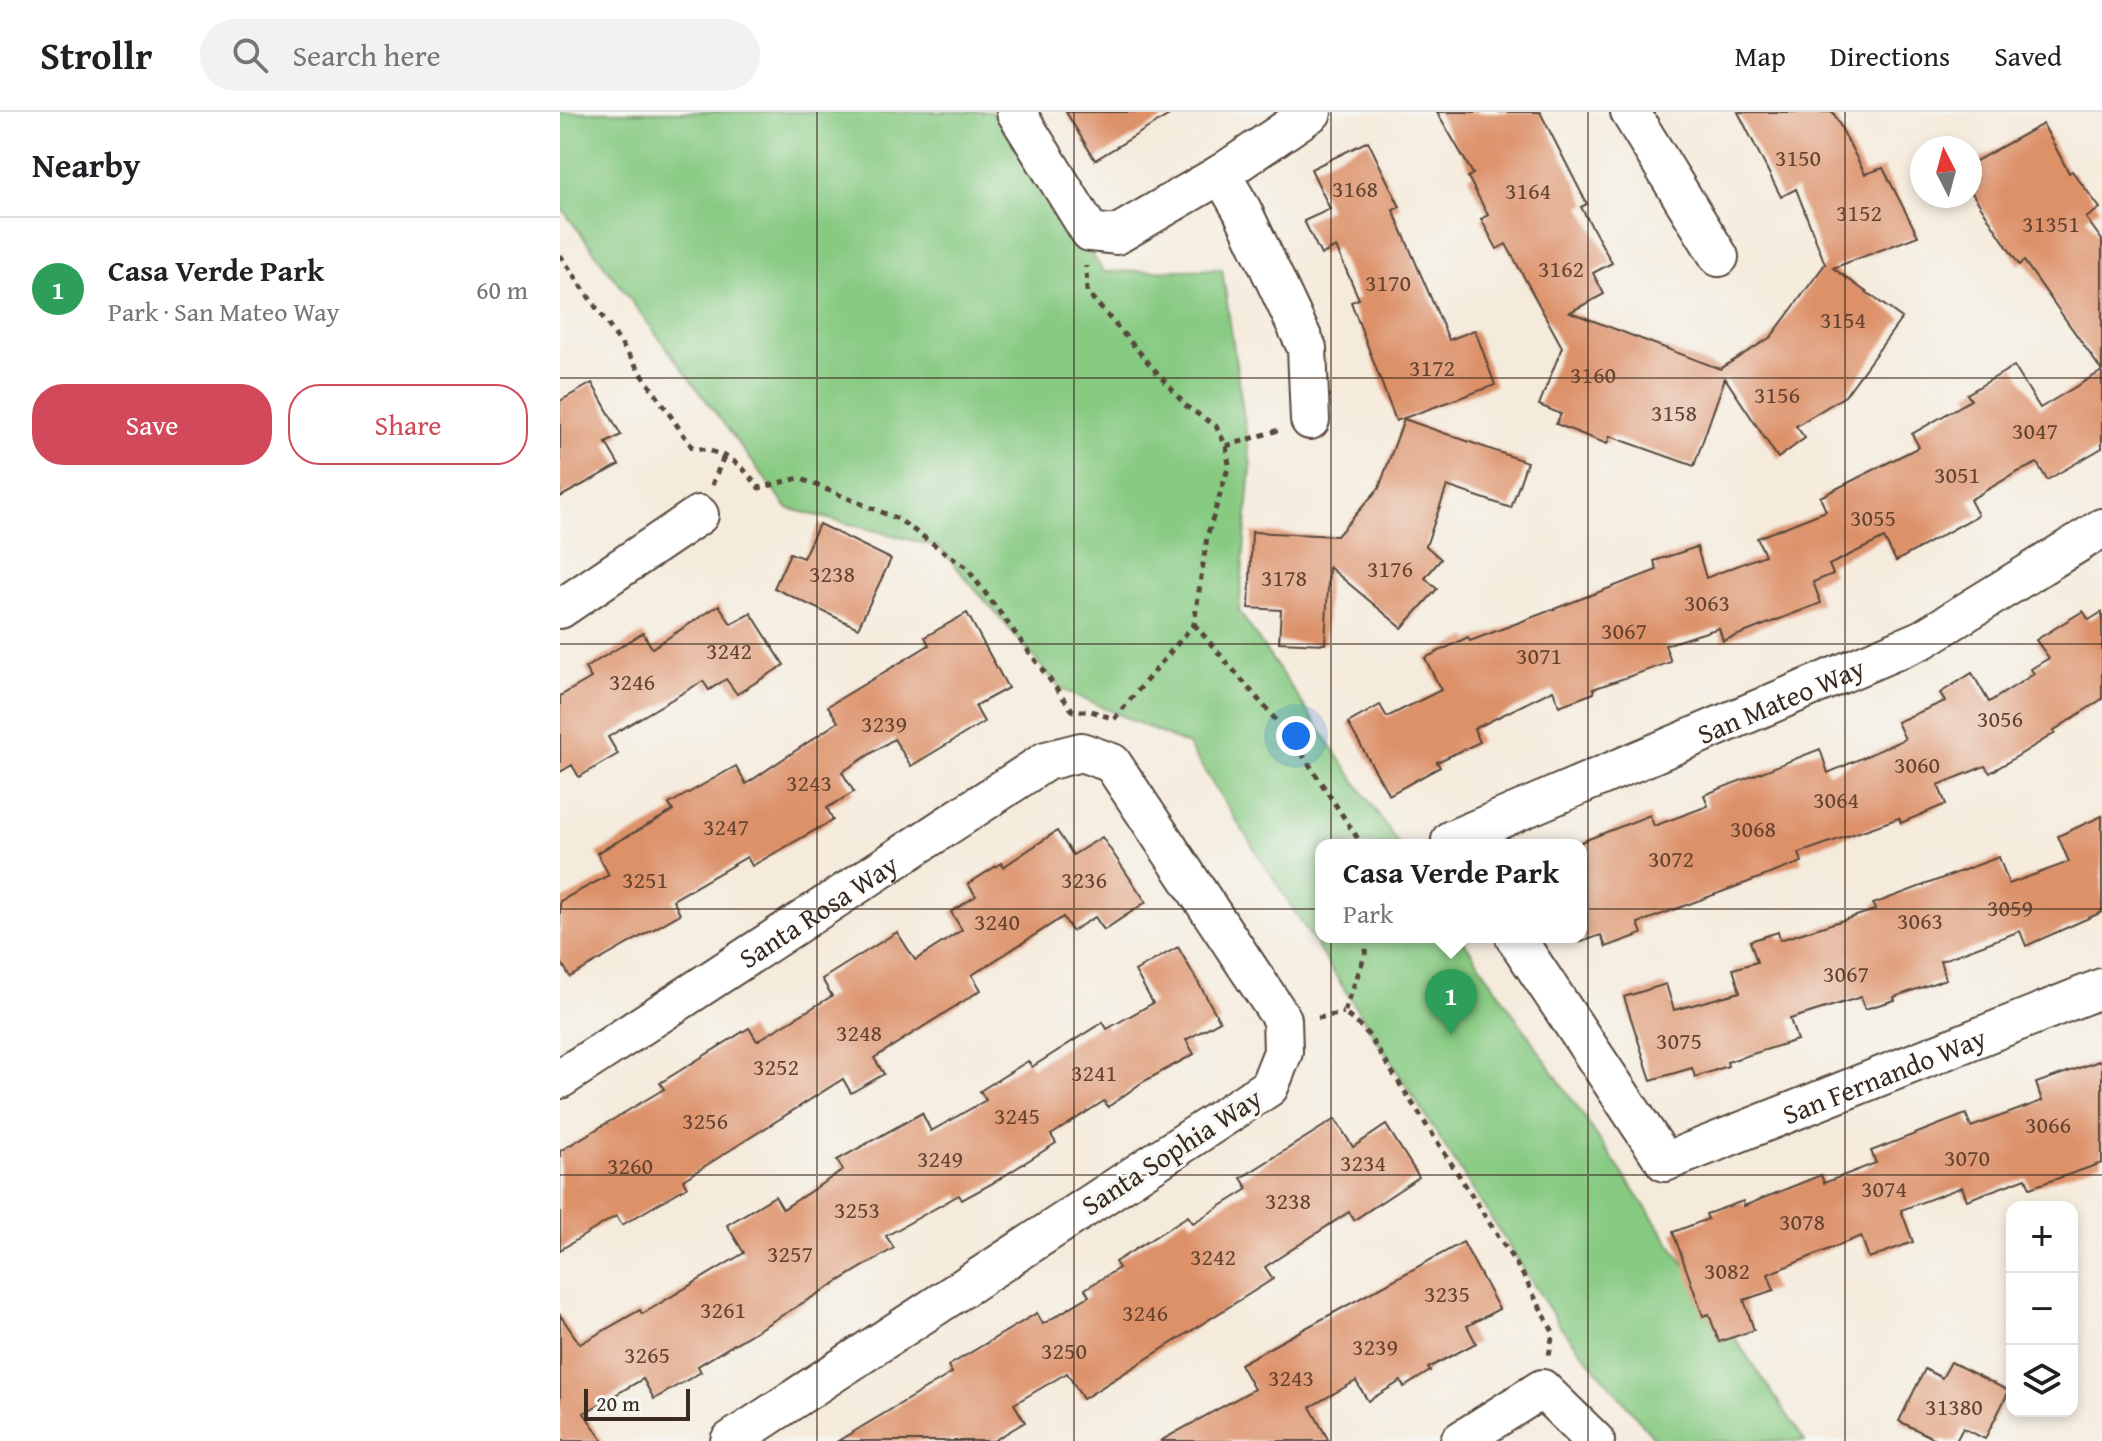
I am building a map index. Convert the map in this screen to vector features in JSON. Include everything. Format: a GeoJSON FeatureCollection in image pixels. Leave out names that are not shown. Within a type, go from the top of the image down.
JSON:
{"type":"FeatureCollection","features":[{"type":"Feature","properties":{"kind":"street"},"geometry":{"type":"LineString","coordinates":[[1016,112],[1103,234],[1221,174],[1312,112]]}},
{"type":"Feature","properties":{"kind":"street"},"geometry":{"type":"LineString","coordinates":[[1630,112],[1719,257]]}},
{"type":"Feature","properties":{"kind":"street"},"geometry":{"type":"LineString","coordinates":[[1221,174],[1307,348],[1310,420]]}},
{"type":"Feature","properties":{"kind":"street"},"geometry":{"type":"LineString","coordinates":[[560,609],[699,515]]}},
{"type":"Feature","properties":{"kind":"street","name":"San Mateo Way"},"geometry":{"type":"LineString","coordinates":[[1453,839],[1923,639],[2102,528]]}},
{"type":"Feature","properties":{"kind":"street","name":"Santa Rosa Way"},"geometry":{"type":"LineString","coordinates":[[560,1079],[1046,761],[1081,752]]}},
{"type":"Feature","properties":{"kind":"street","name":"Santa Sophia Way"},"geometry":{"type":"LineString","coordinates":[[730,1441],[1269,1087],[1283,1052],[1282,1019],[1112,763],[1081,752]]}},
{"type":"Feature","properties":{"kind":"street","name":"San Fernando Way"},"geometry":{"type":"LineString","coordinates":[[1519,943],[1665,1162],[2102,988]]}},
{"type":"Feature","properties":{"kind":"street"},"geometry":{"type":"LineString","coordinates":[[1460,1441],[1542,1389],[1595,1441]]}},
{"type":"Feature","properties":{"kind":"path"},"geometry":{"type":"LineString","coordinates":[[560,255],[692,447],[716,451],[743,466],[759,488],[799,478],[898,519],[966,567],[1073,711],[1091,711],[1114,719],[1194,624],[1207,537],[1229,465],[1226,446],[1216,426],[1187,407],[1087,292],[1103,234]]}},
{"type":"Feature","properties":{"kind":"path"},"geometry":{"type":"LineString","coordinates":[[1226,446],[1310,420]]}},
{"type":"Feature","properties":{"kind":"path"},"geometry":{"type":"LineString","coordinates":[[1194,624],[1293,740],[1358,839]]}},
{"type":"Feature","properties":{"kind":"path"},"geometry":{"type":"LineString","coordinates":[[1366,943],[1344,1013],[1365,1030],[1522,1273],[1553,1332],[1542,1389]]}},
{"type":"Feature","properties":{"kind":"green space"},"geometry":{"type":"Polygon","coordinates":[[[560,112],[992,112],[1104,272],[1222,269],[1251,466],[1239,611],[1395,839],[1315,839],[1315,943],[1465,943],[1805,1441],[1657,1441],[1560,1326],[1188,745],[1061,689],[939,547],[787,508],[560,206],[560,112]]]}},
{"type":"Feature","properties":{"kind":"building"},"geometry":{"type":"Polygon","coordinates":[[[1066,112],[1174,112],[1095,160],[1066,112]]]}},
{"type":"Feature","properties":{"kind":"building"},"geometry":{"type":"Polygon","coordinates":[[[1437,112],[1540,112],[1587,204],[1581,207],[1612,263],[1593,273],[1604,294],[1570,312],[1720,369],[1771,337],[1825,264],[1796,189],[1781,197],[1738,112],[1833,112],[1865,174],[1883,168],[1918,236],[1833,268],[1902,318],[1845,396],[1796,426],[1805,438],[1778,458],[1725,378],[1694,466],[1610,436],[1607,444],[1556,424],[1561,414],[1539,405],[1562,347],[1506,244],[1497,249],[1481,219],[1488,215],[1468,177],[1473,174],[1437,112]]]}},
{"type":"Feature","properties":{"kind":"building"},"geometry":{"type":"Polygon","coordinates":[[[2043,124],[2069,173],[2072,171],[2100,208],[2086,218],[2102,240],[2102,371],[2024,261],[2019,265],[1982,208],[1982,157],[2043,124]]]}},
{"type":"Feature","properties":{"kind":"building"},"geometry":{"type":"Polygon","coordinates":[[[1368,141],[1400,207],[1393,210],[1449,340],[1475,330],[1495,385],[1396,421],[1351,302],[1359,299],[1336,247],[1321,255],[1304,221],[1330,209],[1311,169],[1368,141]]]}},
{"type":"Feature","properties":{"kind":"building"},"geometry":{"type":"Polygon","coordinates":[[[2014,366],[2040,408],[2102,371],[2102,448],[2047,480],[2037,463],[2016,473],[1970,500],[1978,515],[1896,561],[1884,538],[1829,565],[1833,574],[1813,582],[1821,603],[1723,641],[1719,628],[1665,645],[1671,662],[1593,689],[1594,693],[1559,706],[1553,690],[1474,729],[1480,742],[1437,762],[1440,767],[1389,795],[1348,723],[1380,705],[1387,717],[1441,690],[1425,658],[1468,637],[1470,641],[1657,570],[1654,561],[1697,547],[1706,578],[1765,555],[1757,538],[1826,511],[1820,497],[1919,447],[1912,434],[1971,400],[1967,394],[2014,366]]]}},
{"type":"Feature","properties":{"kind":"building"},"geometry":{"type":"Polygon","coordinates":[[[592,383],[621,435],[606,443],[619,465],[560,497],[560,401],[592,383]]]}},
{"type":"Feature","properties":{"kind":"building"},"geometry":{"type":"Polygon","coordinates":[[[1404,419],[1527,462],[1511,508],[1447,486],[1426,546],[1441,559],[1425,578],[1437,589],[1402,628],[1329,567],[1325,644],[1279,642],[1281,610],[1249,608],[1252,532],[1337,536],[1379,488],[1404,419]]]}},
{"type":"Feature","properties":{"kind":"building"},"geometry":{"type":"Polygon","coordinates":[[[819,524],[891,559],[858,628],[774,588],[790,553],[803,558],[819,524]]]}},
{"type":"Feature","properties":{"kind":"building"},"geometry":{"type":"Polygon","coordinates":[[[719,605],[731,624],[751,613],[784,665],[737,694],[726,679],[709,690],[703,681],[608,737],[618,754],[579,777],[572,765],[560,772],[560,696],[591,678],[585,668],[643,633],[652,648],[719,605]]]}},
{"type":"Feature","properties":{"kind":"building"},"geometry":{"type":"Polygon","coordinates":[[[2083,611],[2089,620],[2102,612],[2102,699],[2053,731],[2055,733],[1990,773],[1985,766],[1938,785],[1946,804],[1901,823],[1899,818],[1799,853],[1802,862],[1638,923],[1642,934],[1606,947],[1601,935],[1587,940],[1587,840],[1650,815],[1654,826],[1708,806],[1704,795],[1820,749],[1828,773],[1905,739],[1897,722],[1945,701],[1940,693],[1972,673],[1989,702],[2034,674],[2031,669],[2049,658],[2036,640],[2083,611]]]}},
{"type":"Feature","properties":{"kind":"building"},"geometry":{"type":"Polygon","coordinates":[[[967,613],[1008,688],[975,706],[984,722],[911,766],[894,739],[842,772],[854,792],[827,808],[833,820],[752,866],[747,857],[673,900],[680,914],[570,977],[560,960],[560,901],[609,875],[597,853],[673,811],[669,804],[736,766],[746,784],[838,722],[828,706],[929,645],[925,637],[967,613]]]}},
{"type":"Feature","properties":{"kind":"building"},"geometry":{"type":"Polygon","coordinates":[[[2102,816],[2102,912],[2026,946],[2020,931],[1940,961],[1946,979],[1894,997],[1895,1000],[1865,1009],[1861,997],[1790,1019],[1797,1040],[1727,1062],[1728,1066],[1695,1077],[1692,1068],[1651,1080],[1624,997],[1666,984],[1674,1010],[1740,992],[1733,969],[1757,962],[1750,941],[1778,932],[1780,940],[1875,910],[1873,904],[1999,857],[2009,884],[2069,862],[2058,836],[2102,816]]]}},
{"type":"Feature","properties":{"kind":"building"},"geometry":{"type":"Polygon","coordinates":[[[1057,831],[1073,855],[1102,837],[1146,902],[1104,930],[1095,917],[1072,931],[1063,917],[972,975],[981,990],[874,1058],[884,1074],[851,1093],[843,1079],[683,1180],[687,1187],[622,1225],[616,1216],[560,1250],[560,1151],[664,1089],[660,1083],[749,1028],[757,1041],[832,996],[822,979],[897,932],[915,960],[962,930],[951,912],[976,896],[968,884],[1001,863],[1003,867],[1057,831]]]}},
{"type":"Feature","properties":{"kind":"building"},"geometry":{"type":"Polygon","coordinates":[[[1178,947],[1220,1021],[1186,1040],[1194,1054],[1141,1083],[1108,1107],[1104,1101],[1051,1135],[1056,1143],[993,1183],[962,1200],[959,1195],[886,1236],[894,1248],[698,1366],[701,1372],[654,1399],[643,1379],[584,1413],[603,1441],[560,1441],[560,1315],[580,1344],[640,1310],[642,1314],[744,1253],[727,1225],[775,1196],[783,1209],[843,1170],[837,1160],[922,1113],[931,1131],[986,1100],[980,1091],[1028,1061],[1032,1067],[1103,1022],[1107,1029],[1153,1003],[1135,971],[1178,947]]]}},
{"type":"Feature","properties":{"kind":"building"},"geometry":{"type":"Polygon","coordinates":[[[2102,1060],[2102,1163],[2030,1188],[2026,1178],[1967,1200],[1962,1187],[1901,1210],[1913,1242],[1869,1258],[1861,1236],[1768,1274],[1774,1290],[1744,1300],[1754,1330],[1719,1342],[1709,1314],[1703,1316],[1673,1232],[1708,1219],[1706,1214],[1743,1201],[1744,1206],[1821,1175],[1824,1183],[1876,1163],[1871,1151],[1966,1114],[1971,1127],[2042,1101],[2036,1083],[2102,1060]]]}},
{"type":"Feature","properties":{"kind":"building"},"geometry":{"type":"Polygon","coordinates":[[[1335,1119],[1353,1147],[1386,1125],[1419,1177],[1354,1220],[1349,1212],[1265,1267],[1273,1279],[1083,1399],[1067,1373],[1014,1404],[1025,1422],[993,1441],[838,1441],[952,1373],[948,1366],[1037,1313],[1043,1324],[1089,1296],[1085,1289],[1119,1268],[1115,1262],[1188,1216],[1193,1223],[1248,1189],[1241,1178],[1335,1119]]]}},
{"type":"Feature","properties":{"kind":"building"},"geometry":{"type":"Polygon","coordinates":[[[1463,1242],[1499,1309],[1467,1326],[1476,1343],[1428,1368],[1430,1371],[1404,1387],[1401,1381],[1368,1401],[1356,1381],[1310,1407],[1329,1441],[1160,1441],[1254,1389],[1240,1364],[1463,1242]]]}},
{"type":"Feature","properties":{"kind":"building"},"geometry":{"type":"Polygon","coordinates":[[[1951,1362],[2006,1390],[2006,1397],[1985,1439],[1963,1428],[1956,1441],[1939,1441],[1899,1421],[1925,1369],[1942,1378],[1951,1362]]]}},
{"type":"Feature","properties":{"kind":"place","name":"Casa Verde Park"},"geometry":{"type":"Point","coordinates":[1451,1035]}}]}
